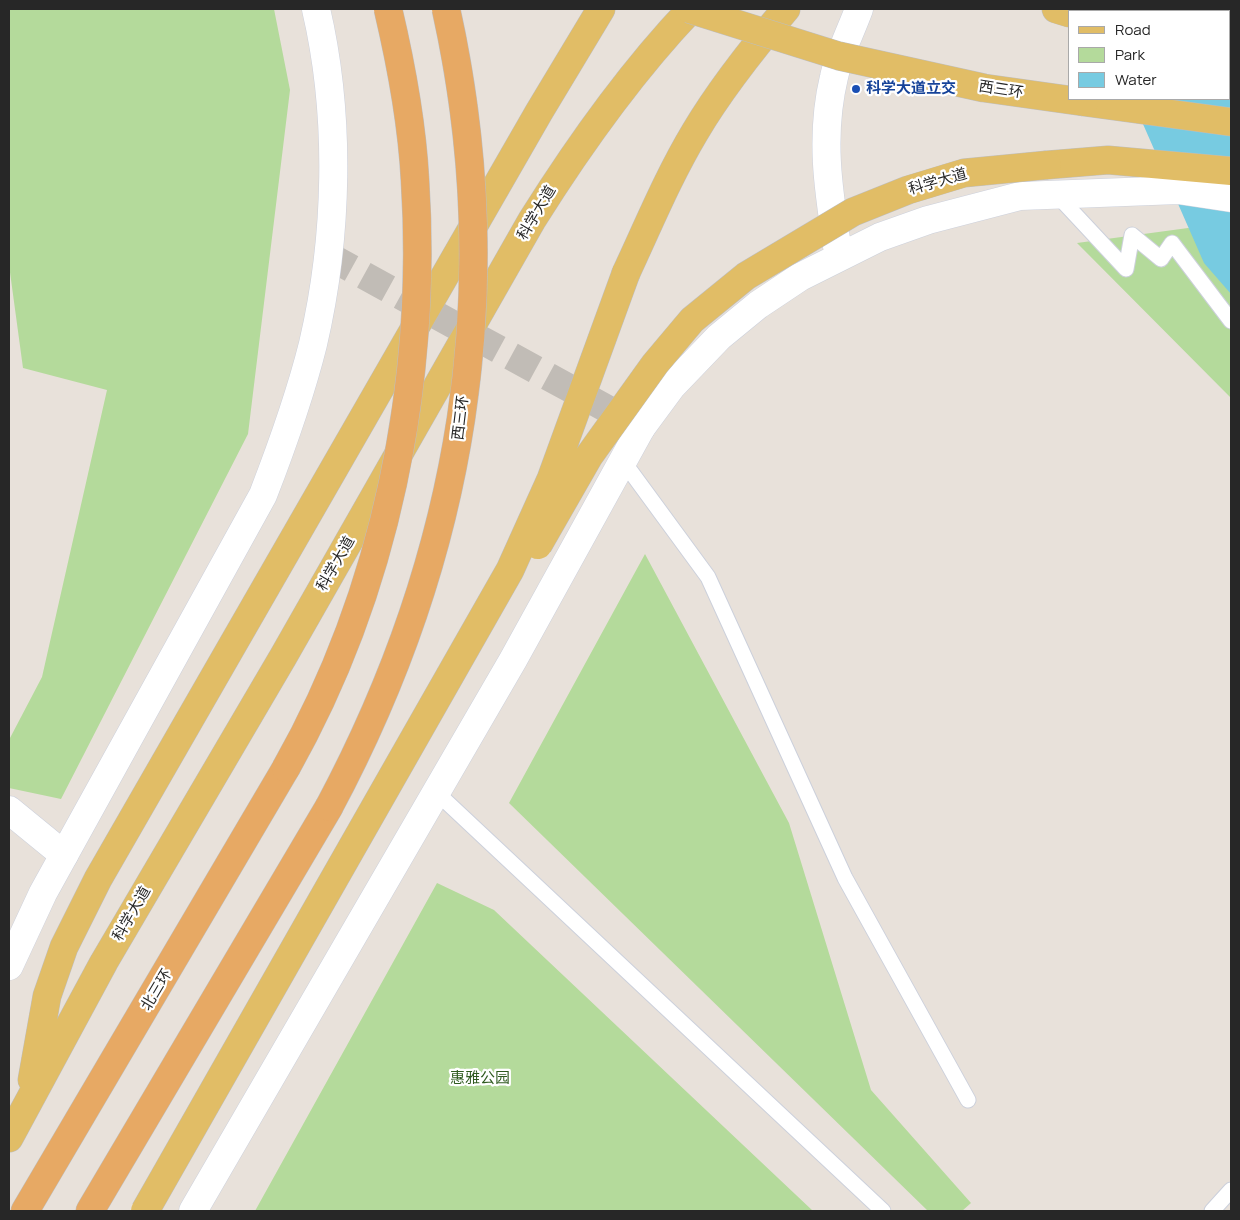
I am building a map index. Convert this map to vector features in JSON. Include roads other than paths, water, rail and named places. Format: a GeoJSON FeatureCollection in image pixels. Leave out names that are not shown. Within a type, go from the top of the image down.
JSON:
{"type":"FeatureCollection","features":[{"type":"Feature","properties":{"kind":"highway","name":"北三环"},"geometry":{"type":"LineString","coordinates":[[25,1211],[286,768],[325,690],[357,609],[375,555],[402,436],[416,315],[417,227],[415,178],[407,117],[388,9]]}},
{"type":"Feature","properties":{"kind":"highway","name":"西三环"},"geometry":{"type":"LineString","coordinates":[[90,1211],[329,807],[384,696],[410,628],[442,522],[458,444],[472,319],[474,246],[471,174],[446,9]]}},
{"type":"Feature","properties":{"kind":"main road"},"geometry":{"type":"LineString","coordinates":[[9,966],[64,855],[263,495],[288,430],[313,343],[327,255],[332,208],[334,159],[330,102],[323,37],[316,9]]}},
{"type":"Feature","properties":{"kind":"main road"},"geometry":{"type":"LineString","coordinates":[[27,1105],[47,996],[64,947],[98,879],[539,112],[602,9]]}},
{"type":"Feature","properties":{"kind":"main road","name":"西三环"},"geometry":{"type":"LineString","coordinates":[[690,9],[839,56],[984,88],[1068,100]]}},
{"type":"Feature","properties":{"kind":"main road","name":"科学大道"},"geometry":{"type":"LineString","coordinates":[[9,1138],[104,962],[288,649],[532,220],[573,155],[627,82],[690,9]]}},
{"type":"Feature","properties":{"kind":"main road","name":"科学大道"},"geometry":{"type":"LineString","coordinates":[[145,1211],[510,570],[551,479],[626,273],[664,189],[695,132],[740,66],[786,9]]}},
{"type":"Feature","properties":{"kind":"main road"},"geometry":{"type":"LineString","coordinates":[[839,257],[827,184],[825,124],[834,76],[859,9]]}},
{"type":"Feature","properties":{"kind":"main road"},"geometry":{"type":"LineString","coordinates":[[1056,9],[1068,13]]}},
{"type":"Feature","properties":{"kind":"main road","name":"西三环"},"geometry":{"type":"LineString","coordinates":[[1071,100],[1231,122]]}},
{"type":"Feature","properties":{"kind":"main road","name":"科学大道"},"geometry":{"type":"LineString","coordinates":[[452,672],[515,590],[589,456],[654,364],[692,320],[746,276],[853,212],[908,190],[964,173],[1108,160],[1231,171]]}},
{"type":"Feature","properties":{"kind":"main road"},"geometry":{"type":"LineString","coordinates":[[194,1211],[435,791],[513,660],[641,428],[672,386],[719,337],[758,305],[793,281],[880,237],[928,220],[1020,196],[1178,190],[1231,198]]}},
{"type":"Feature","properties":{"kind":"main road"},"geometry":{"type":"LineString","coordinates":[[9,810],[64,855]]}},
{"type":"Feature","properties":{"kind":"lane"},"geometry":{"type":"LineString","coordinates":[[1056,194],[1126,269],[1132,236],[1161,259],[1172,243],[1231,321]]}},
{"type":"Feature","properties":{"kind":"lane"},"geometry":{"type":"LineString","coordinates":[[623,461],[708,577],[845,878],[968,1100]]}},
{"type":"Feature","properties":{"kind":"lane"},"geometry":{"type":"LineString","coordinates":[[435,791],[883,1211]]}},
{"type":"Feature","properties":{"kind":"lane"},"geometry":{"type":"LineString","coordinates":[[1212,1211],[1231,1190]]}},
{"type":"Feature","properties":{"kind":"water"},"geometry":{"type":"Polygon","coordinates":[[[1231,9],[1231,294],[1204,263],[1132,100],[1230,100],[1230,10],[1094,10],[1231,9]]]}},
{"type":"Feature","properties":{"kind":"tunnel"},"geometry":{"type":"LineString","coordinates":[[327,255],[640,427]]}},
{"type":"Feature","properties":{"kind":"place","name":"科学大道立交"},"geometry":{"type":"Point","coordinates":[856,89]}},
{"type":"Feature","properties":{"kind":"park label","name":"惠雅公园"},"geometry":{"type":"Point","coordinates":[480,1079]}}]}
